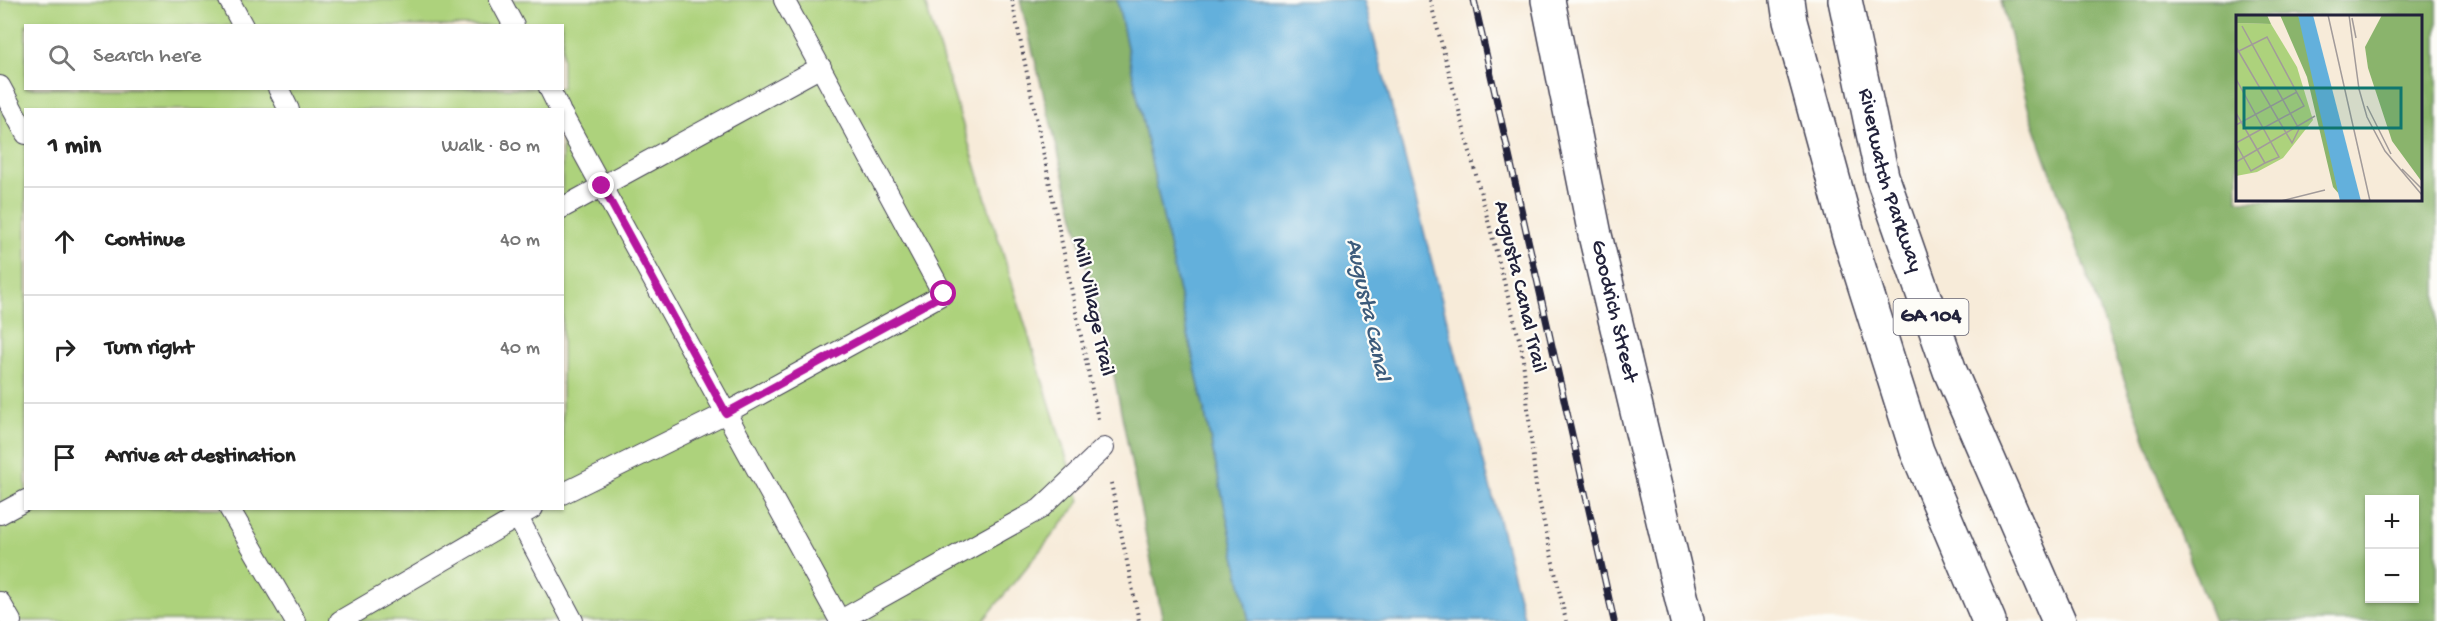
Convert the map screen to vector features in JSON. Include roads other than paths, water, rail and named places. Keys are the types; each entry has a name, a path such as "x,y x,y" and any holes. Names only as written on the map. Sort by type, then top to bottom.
{"main road":[{"name":"Goodrich Street","path":"1548,0 1595,235 1688,621"},
{"name":"GA 104","path":"1787,0 1790,21 1848,233 1917,451 1989,621"},
{"name":"Riverwatch Parkway","path":"1845,0 1882,176 1950,371 2059,621"}],"lane":[{"path":"229,0 242,24"},
{"path":"500,0 513,24"},
{"path":"564,493 726,413 944,294 784,0"},
{"path":"564,207 820,67"},
{"path":"0,86 24,130"},
{"path":"279,90 289,108"},
{"path":"550,90 559,108"},
{"path":"564,118 839,621 1040,509 1104,448"},
{"path":"0,514 24,501"},
{"path":"230,510 295,621"},
{"path":"340,621 521,511 573,621"},
{"path":"0,602 11,621"}],"water":[{"name":"Augusta Canal","path":"1117,0 1364,0 1525,621 1249,621"}],"railway":[{"path":"1474,0 1614,621"}]}
